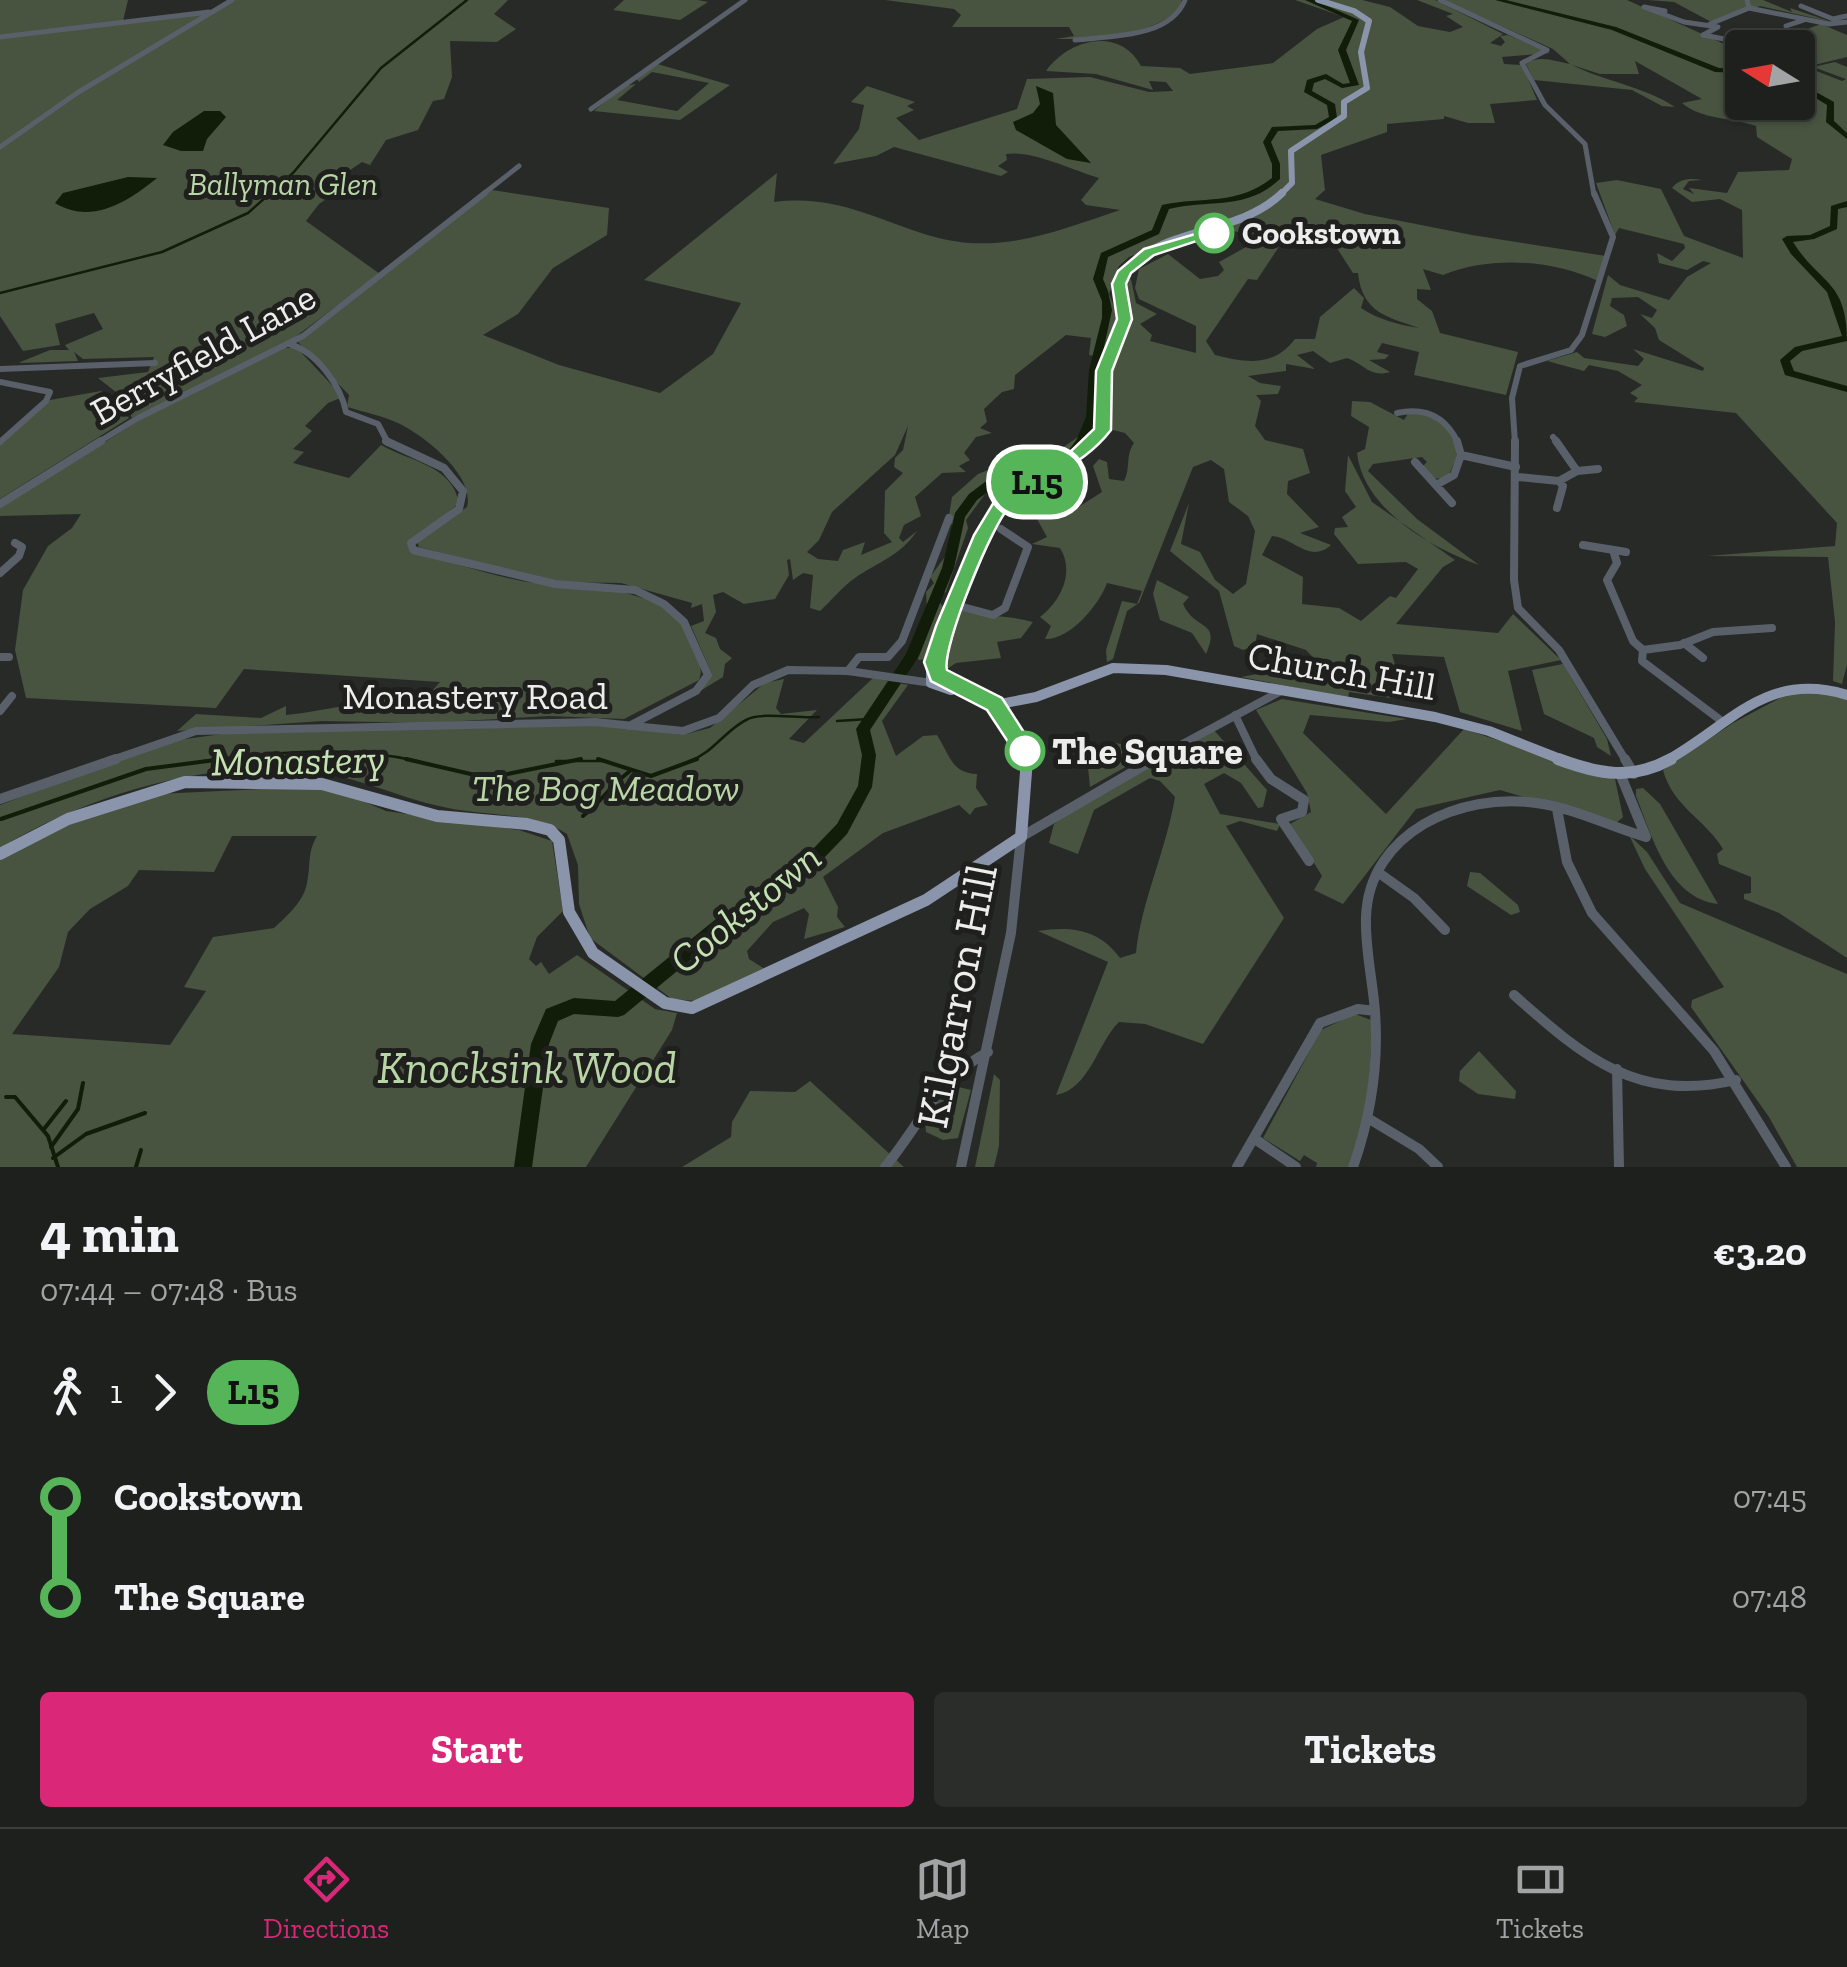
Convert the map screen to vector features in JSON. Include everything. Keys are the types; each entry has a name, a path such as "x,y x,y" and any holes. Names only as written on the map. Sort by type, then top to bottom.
{"main road":[{"path":"0,854 68,820 185,782 322,784 437,816 527,824 556,835 568,878 569,912 593,953 648,992 682,1008 714,1002 926,900 1021,837 1028,763 1022,743 992,705 936,681 934,662 984,535 1003,501 1074,460 1102,430 1104,371 1124,319 1119,284 1125,271 1149,252 1234,226 1268,207 1292,183 1291,150 1342,119 1344,102 1367,88 1362,52 1369,21 1354,11 1318,0"},
{"name":"Church Hill","path":"992,705 1036,696 1114,668 1129,667 1283,690 1475,727 1628,775"},
{"path":"1628,775 1650,770 1722,722 1793,685 1822,685 1847,695"}],"street":[{"path":"0,147 77,93 232,0"},
{"path":"591,109 745,0"},
{"path":"1075,40 1142,30 1175,20 1184,10 1185,0"},
{"path":"1353,1167 1371,1120 1375,1011 1368,924 1370,890 1411,833 1448,810 1512,801 1557,809 1646,837 1628,775 1559,650 1518,608 1518,477 1512,398 1520,366 1570,350 1582,336 1613,236 1596,199 1585,144 1545,105 1522,64 1547,50 1440,0"},
{"path":"1747,0 1750,8"},
{"path":"1801,6 1833,19 1847,19"},
{"path":"1665,12 1644,7 1684,22 1718,26 1703,35 1725,39"},
{"path":"1710,24 1750,8 1837,25 1847,32"},
{"path":"1752,16 1760,10"},
{"path":"0,37 214,11"},
{"path":"1837,25 1847,19"},
{"path":"1786,26 1804,20"},
{"name":"Berryfield Lane","path":"0,504 138,418 289,344 519,166"},
{"path":"289,344 301,347 342,391 346,412 378,424 389,446 444,468 463,492 459,510 417,537 411,543 413,550 555,584 635,590 664,604 684,622 708,676 696,691 647,712 629,726"},
{"path":"0,442 46,401 50,392 0,380 4,369 154,363"},
{"path":"1398,414 1422,410 1453,428 1461,456 1458,470 1447,483 1436,485"},
{"path":"1553,437 1577,471"},
{"path":"1461,456 1516,467"},
{"path":"1416,462 1452,503"},
{"path":"1518,477 1559,481 1577,471 1598,469"},
{"path":"1548,496 1559,504 1559,481"},
{"path":"848,671 859,657 888,658 902,641 949,518"},
{"path":"955,604 992,615 1005,608 1028,547 1002,529"},
{"path":"0,573 19,556 22,548 15,542"},
{"path":"1583,544 1626,552"},
{"path":"1613,550 1617,563 1607,580 1634,641 1643,650 1646,666 1722,722"},
{"path":"1643,650 1684,643 1702,634 1772,628"},
{"path":"1684,643 1703,658"},
{"name":"Monastery Road","path":"0,799 196,731 561,722 695,729 719,718 753,685 777,672 848,671 913,682 936,681"},
{"path":"1021,837 1235,715 1279,696 1283,690"},
{"path":"0,711 12,696"},
{"path":"1235,715 1253,754 1273,782 1289,786 1304,800 1302,812 1281,819 1309,861"},
{"path":"1557,809 1567,862 1592,914 1736,1080 1786,1167"},
{"path":"1614,828 1634,821 1636,811"},
{"name":"Kilgarron Hill","path":"962,1167 1014,916 1021,837"},
{"path":"1379,873 1414,898 1445,930"},
{"path":"1514,995 1560,1039 1618,1070 1666,1088 1736,1080"},
{"path":"1237,1167 1320,1023 1349,1011 1375,1011"},
{"path":"884,1167 906,1144 934,1097 963,1067 988,1052"},
{"path":"1618,1070 1619,1167"},
{"path":"1371,1120 1419,1148 1438,1167"},
{"path":"1255,1139 1296,1167"}],"green space":[{"path":"0,0 128,0 123,21 0,35"},
{"name":"Ballyman Glen","path":"233,0 508,0 494,14 516,29 497,42 450,41 452,77 444,99 433,101 418,130 386,140 370,165 362,162 340,177 338,191 319,204 306,221 380,274 291,340 132,418 121,396 98,378 148,372 154,357 83,359 74,352 78,361 18,363 50,350 69,350 65,345 103,329 94,313 55,324 60,345 23,351 0,316 0,38 212,13"},
{"path":"624,0 708,2 680,20 613,10"},
{"path":"885,0 1181,0 1182,4 1159,23 1125,34 1056,39 1074,36 1069,27 952,27 961,15 954,9"},
{"path":"1295,0 1362,0 1390,7 1418,26 1450,32 1463,27 1446,16 1453,14 1417,0 1435,0 1503,34 1500,36 1508,35 1550,53 1502,57 1504,64 1522,65 1537,100 1490,104 1495,123 1468,123 1444,116 1387,124 1387,132 1321,155 1325,190 1315,199 1365,214 1472,235 1606,256 1598,281 1540,264 1480,265 1443,275 1423,269 1431,290 1417,289 1417,299 1432,311 1440,333 1518,352 1506,395 1414,375 1419,352 1382,343 1377,352 1389,355 1369,360 1390,372 1372,372 1347,358 1330,363 1313,351 1297,355 1315,369 1286,364 1286,371 1248,376 1260,383 1281,386 1278,394 1256,395 1261,401 1255,426 1265,440 1303,449 1310,473 1288,481 1287,494 1319,527 1300,533 1331,545 1309,551 1272,536 1262,555 1303,577 1302,604 1339,608 1361,621 1390,596 1396,598 1418,569 1406,562 1358,564 1334,534 1335,528 1348,527 1342,517 1356,507 1345,491 1348,455 1372,502 1455,560 1443,567 1396,624 1498,633 1513,614 1561,660 1508,671 1522,731 1460,712 1444,657 1392,654 1405,700 1349,692 1348,698 1241,677 1285,669 1321,673 1322,667 1306,650 1257,634 1255,646 1243,650 1234,646 1219,591 1170,551 1189,503 1181,544 1200,552 1215,580 1233,594 1246,584 1255,531 1248,516 1229,502 1224,469 1211,460 1193,467 1139,603 1127,611 1113,659 1107,662 1106,650 1122,601 1137,604 1142,591 1107,583 1082,620 1064,634 1045,639 1051,626 1040,617 1060,594 1066,567 1060,548 1032,544 1047,537 1037,519 1057,494 1062,495 1061,513 1066,515 1102,492 1093,466 1099,459 1107,462 1109,479 1124,481 1134,443 1125,433 1109,429 1108,367 1128,314 1124,282 1131,279 1136,303 1157,314 1140,324 1152,335 1150,341 1196,353 1196,326 1139,299 1135,288 1139,269 1168,254 1200,279 1218,276 1224,270 1219,262 1246,247 1242,233 1214,226 1129,257 1119,266 1109,294 1120,321 1100,357 1089,355 1091,338 1066,335 1015,375 1014,389 1002,392 984,409 987,422 980,428 992,433 976,437 964,453 970,460 959,466 966,472 942,473 915,497 921,516 904,525 899,538 903,542 917,531 910,540 850,582 820,611 810,608 813,575 803,573 793,580 790,559 789,575 775,599 744,604 723,592 713,595 716,612 705,633 716,638 720,649 732,658 725,664 723,677 697,693 712,674 691,626 704,621 702,604 691,608 692,603 621,583 554,582 419,547 417,541 467,507 464,483 435,448 411,430 347,407 349,395 298,342 492,190 609,208 607,235 553,268 518,314 483,335 559,365 660,393 713,354 741,303 644,280 777,173 774,202 796,200 836,205 956,241 1004,242 1027,238 1120,210 1086,205 1081,200 1099,178 1028,155 1006,154 1007,160 998,166 1008,172 1001,176 894,147 876,156 833,164 859,129 864,105 851,102 867,86 915,102 907,106 914,110 896,118 919,140 1017,109 1027,79 1090,77 1149,92 1173,91 1166,82 1149,81 1153,90 1096,74 1046,71 1067,51 1080,45 1094,41 1120,45 1141,66 1180,68 1190,74 1273,63 1317,29 1344,17","holes":["1500,36 1505,42 1501,46 1490,43","1324,228 1353,273 1358,273 1360,286 1371,305 1387,316 1419,328 1388,321 1361,308 1364,298 1354,288 1320,317 1315,339 1295,339 1278,354 1259,360 1215,355 1206,341 1248,279 1257,280 1284,239","908,426 903,450 895,458 894,467 903,473 885,491 884,533 892,542 861,555 865,542 843,550 838,561 818,559 807,552 819,540 832,512 895,455"]},
{"path":"1443,0 1627,0 1725,44 1725,119 1682,103 1702,99 1635,61 1639,74 1600,74 1572,65 1675,107 1662,106 1632,90 1534,80 1526,64 1531,61 1570,64 1553,49"},
{"path":"1647,0 1763,0 1832,22 1760,6 1715,24 1674,2"},
{"path":"1821,24 1847,35 1847,57 1815,65 1815,30 1804,30"},
{"path":"1835,62 1847,67 1847,665 1842,684 1833,681 1835,622 1828,557 1707,556 1835,546 1837,523 1736,413 1634,402 1638,398 1630,393 1642,385 1618,371 1589,365 1584,371 1547,361 1577,352 1584,358 1638,366 1644,359 1633,349 1703,371 1704,368 1659,340 1655,328 1640,314 1652,318 1657,310 1638,297 1612,298 1610,306 1624,315 1627,326 1605,337 1592,334 1608,275 1620,285 1669,300 1687,277 1711,263 1703,261 1687,270 1659,263 1657,253 1672,261 1685,248 1684,244 1619,228 1615,235 1596,183 1617,180 1661,189 1684,236 1743,258 1742,210 1720,199 1692,202 1672,188 1682,181 1698,179 1702,180 1689,181 1683,189 1694,194 1689,188 1727,193 1738,172 1789,170 1792,159 1757,137 1756,126 1732,120 1815,120 1815,70 1846,79 1815,67"},
{"path":"654,63 730,85 680,120 594,111 624,86 636,84 617,100 677,111 709,83 652,72 639,82 635,77"},
{"path":"283,348 297,348 343,397 328,403 305,426 312,431 293,449 304,452 293,463 349,478 381,445 429,466 448,480 459,503 408,546 410,553 522,581 643,598 664,608 681,623 699,662 699,680 624,719 549,716 428,723 322,721 177,731 196,714 261,718 286,706 286,715 303,713 432,691 440,682 244,669 216,708 26,698 15,650 23,590 48,546 72,528 81,514 0,516 0,508 143,418"},
{"path":"101,391 129,418 0,499 0,445 50,400"},
{"path":"1352,401 1370,402 1404,420 1409,412 1434,417 1454,434 1457,456 1448,477 1434,479 1423,466 1427,462 1422,457 1373,464 1368,471 1417,519 1479,565 1420,536 1385,508 1362,473 1357,453 1365,449 1369,427 1351,416"},
{"path":"1078,437 1085,441 1010,491 991,486 966,520 968,528 946,592 936,596 943,607 949,603 928,659 919,660 910,646 927,610 926,592 934,583 930,577 956,542 949,539 954,526 948,522 952,497 978,474 1022,456 1050,456"},
{"path":"1157,580 1189,597 1183,604 1188,613 1211,635 1206,654 1192,633 1160,620 1153,594"},
{"path":"960,610 1033,622 1021,638 997,642 1001,658 956,663 944,671 939,664"},
{"path":"1563,664 1607,739 1611,756 1597,747 1594,738 1544,714 1532,670"},
{"name":"The Bog Meadow","path":"873,678 908,685 882,721 896,756 923,736 937,735 956,766 977,774 976,788 988,805 975,808 970,815 959,805 883,833 823,877 838,907 837,917 845,927 804,939 809,914 804,908 773,922 747,951 749,959 765,969 696,1001 672,999 590,938 579,904 578,865 567,834 539,822 437,806 316,772 270,769 174,779 82,807 0,848 0,805 171,741 222,734 596,724 682,735 710,728 765,683 784,679 776,708 781,714 817,710 789,739 804,743"},
{"path":"1799,688 1847,698 1847,958 1779,913 1744,899 1744,894 1751,893 1751,877 1719,864 1717,854 1723,849 1674,794 1663,770 1733,723"},
{"path":"1282,699 1407,719 1389,722 1310,715 1303,733 1386,814 1464,729 1615,779 1623,817 1615,824 1500,790 1416,809 1343,904 1314,890 1322,876 1290,824 1311,812 1307,793 1256,710"},
{"path":"1213,729 1267,790 1263,807 1258,808 1241,783 1224,773 1204,784 1220,814 1280,824 1277,831 1240,821 1226,826 1284,918 1203,1044 1145,1024 1119,1022 1085,1075 1056,1095 1108,962 1038,931 1084,932 1103,941 1120,958 1136,953 1175,797 1160,781 1150,778 1094,810 1078,854 1049,843 1054,824 1083,802"},
{"path":"1112,742 1146,750 1145,756 1090,787 1086,747"},
{"name":"Knocksink Wood","path":"300,787 339,791 386,811 519,830 552,841 563,911 537,937 529,959 536,966 541,962 549,974 577,955 655,1009 677,1013 672,1030 586,1167 0,1167 0,855 69,822 157,794","holes":["232,836 317,836 310,853 305,890 274,928 213,937 184,987 206,991 170,1045 12,1034 59,967 68,932 90,909 128,886 139,870 214,872"]},
{"path":"1643,788 1660,804 1718,904 1686,890 1664,863 1636,796 1636,789"},
{"path":"1629,835 1647,852 1680,903 1847,974 1847,1167 1797,1167 1769,1117 1691,1007 1692,1000 1724,987 1645,869"},
{"path":"1470,872 1480,873 1518,905 1520,912 1511,915 1467,886"},
{"path":"1355,1014 1371,1020 1369,1077 1360,1130 1348,1167 1316,1167 1317,1163 1304,1155 1300,1161 1263,1138 1321,1030"},
{"path":"1479,1051 1516,1091 1515,1099 1478,1094 1459,1081 1460,1071"},
{"path":"994,1074 1000,1080 999,1146 994,1167 975,1167"},
{"path":"810,1081 904,1167 682,1167 731,1137 732,1122 750,1091 795,1092"},
{"path":"950,1085 971,1090 958,1138 943,1140 926,1132 925,1122"}],"shaded area":[{"path":"1036,86 1053,93 1056,125 1091,163 1067,159 1016,130 1013,122 1033,113 1040,104"},
{"path":"204,111 220,111 226,117 207,139 203,151 181,151 163,145 173,132"},
{"path":"128,177 157,178 123,202 96,211 83,212 55,203 63,193"}],"waterway":[{"path":"0,293 162,252 248,213 293,173 381,68 467,0"},
{"name":"Cookstown","path":"1072,454 1092,417 1096,355 1108,310 1098,279 1104,255 1156,232 1165,207 1237,199 1263,189 1276,179 1276,164 1267,142 1275,129 1317,127 1333,118 1331,104 1308,92 1310,82 1326,76 1342,86 1355,85 1342,50 1356,20 1308,0"},
{"path":"1498,0 1614,28 1725,70"},
{"path":"1815,94 1831,104 1830,122 1847,137"},
{"path":"1847,204 1834,208 1834,227 1811,237 1787,239 1832,292 1847,337"},
{"path":"1847,338 1799,349 1785,360 1789,373 1847,389"},
{"name":"Cookstown","path":"523,1167 540,1044 552,1015 574,1006 618,1009 722,924 794,879 842,829 865,787 869,755 863,729 912,656 948,568 959,516 973,497 1001,476 1055,464"},
{"name":"Monastery","path":"690,761 748,719 819,717"},
{"name":"Monastery","path":"837,721 869,719"},
{"name":"Monastery","path":"220,759 337,752 417,761"},
{"name":"Monastery","path":"1,819 146,769 220,759"},
{"name":"Monastery","path":"204,761 220,759"},
{"name":"Monastery","path":"406,759 488,778 571,761"},
{"name":"Monastery","path":"571,761 581,759"},
{"name":"Monastery","path":"598,759 604,761"},
{"name":"Monastery","path":"604,761 651,776 697,759"},
{"name":"Monastery","path":"556,761 571,761"},
{"name":"Monastery","path":"571,761 604,761"},
{"path":"583,816 630,771"},
{"path":"51,1146 78,1109 83,1083"},
{"path":"6,1097 15,1097 48,1136 51,1146"},
{"path":"44,1129 66,1101"},
{"path":"55,1157 86,1134 145,1113"},
{"path":"51,1146 55,1157"},
{"path":"136,1167 141,1150"},
{"path":"55,1157 58,1167"}],"bus line":[{"name":"L15","path":"1025,751 995,704 983,694 949,685 938,676 934,662 946,626 984,535 1003,501 1074,460 1098,438 1106,420 1106,359 1124,319 1119,284 1125,271 1149,252 1214,233"}],"place":[{"name":"Cookstown","path":"1214,233"},
{"name":"The Square","path":"1025,751"}]}
